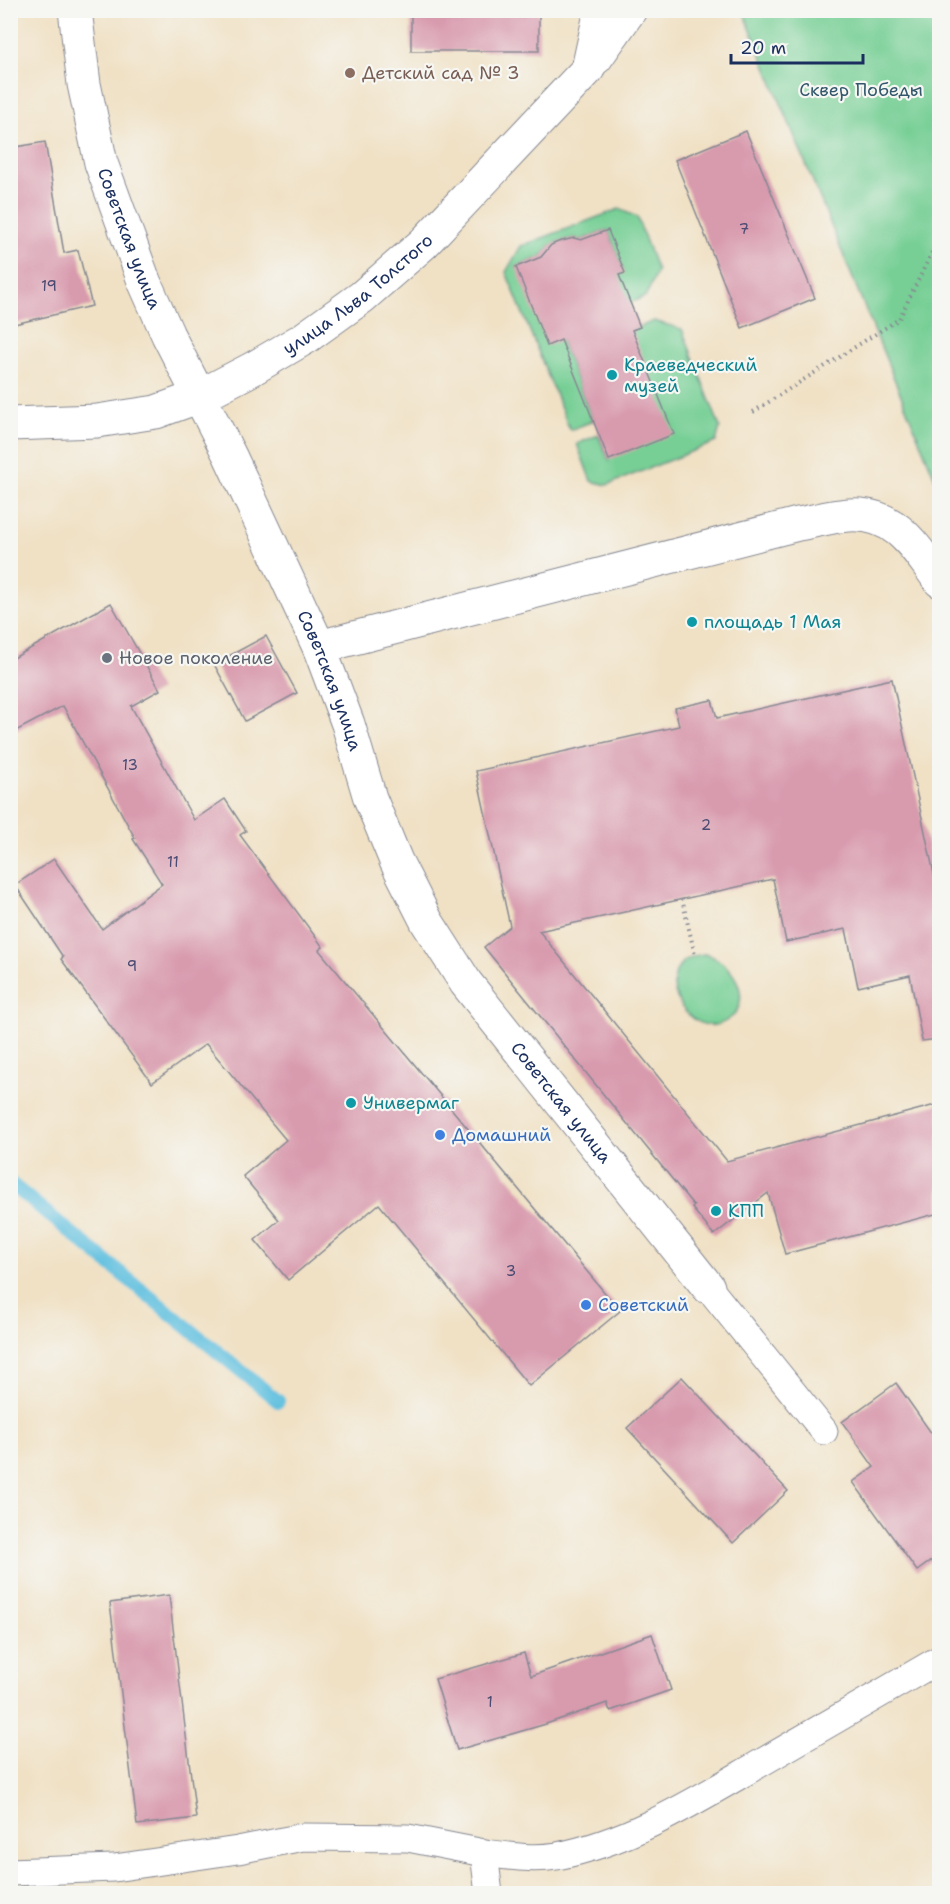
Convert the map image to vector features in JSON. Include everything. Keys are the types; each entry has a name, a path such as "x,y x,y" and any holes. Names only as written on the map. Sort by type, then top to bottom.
{"street":[{"name":"Советская улица","path":"75,10 84,84 101,163 144,281 319,647 348,724 370,798 396,861 427,922 466,983 708,1287"},
{"path":"588,69 601,10"},
{"name":"улица Льва Толстого","path":"10,424 98,421 156,412 200,396 305,338 362,297 424,243 588,69 630,10"},
{"path":"319,647 787,527 848,515 868,515 892,524 914,544 939,580"}],"lane":[{"path":"708,1287 824,1431"},
{"path":"10,1872 114,1868 238,1850 303,1837 408,1838 484,1853 526,1858 556,1856 639,1830 688,1805 939,1659"},
{"path":"484,1853 489,1893"}],"path":[{"path":"753,412 899,318 939,236"},
{"path":"682,899 694,955"}],"green space":[{"name":"Сквер Победы","path":"743,11 939,11 939,488"},
{"path":"619,209 637,217 657,271 646,296 624,306 612,278 624,272 608,230 581,240 574,238 558,242 551,245 541,257 516,267 546,303 593,421 570,430 506,272 521,246"},
{"path":"654,321 682,329 720,427 716,442 607,485 591,481 577,444 598,435 609,460 632,330"},
{"path":"704,954 714,957 731,971 740,991 737,1011 729,1019 714,1025 700,1023 687,1014 678,1001 674,986 676,972 686,960"}],"building":[{"path":"411,10 539,10 539,51 411,51"},
{"path":"746,131 815,298 742,328 675,160"},
{"path":"45,142 64,253 78,250 92,306 10,325 10,148"},
{"name":"Краеведческий музей","path":"608,230 625,273 619,275 640,327 632,330 674,434 609,460 561,340 547,346 516,267 541,257 551,245 558,242 574,238 581,240"},
{"path":"111,603 160,690 131,706 194,820 225,799 246,831 240,835 323,947 319,950 620,1311 529,1386 379,1204 288,1280 255,1240 279,1220 243,1176 286,1140 206,1044 152,1083 61,959 63,957 15,885 54,859 102,929 162,884 133,839 135,838 63,706 10,734 10,660"},
{"path":"266,636 297,693 245,721 214,664"},
{"path":"892,679 939,897 939,1039 922,1041 910,975 858,987 846,929 786,942 773,879 539,931 727,1161 939,1104 939,1213 785,1254 768,1193 714,1235 692,1208 694,1206 484,947 510,926 476,771 679,726 675,708 712,700 717,718"},
{"path":"682,1377 788,1491 733,1543 627,1428"},
{"path":"896,1383 939,1444 939,1555 917,1571 853,1482 874,1467 842,1422"},
{"path":"169,1595 196,1818 137,1825 110,1603"},
{"path":"652,1634 671,1690 610,1711 607,1703 546,1724 457,1750 435,1679 524,1653 531,1676"}],"waterway":[{"path":"10,1183 278,1401"}],"place":[{"name":"Детский сад № 3","path":"350,73"},
{"name":"Краеведческий музей","path":"612,375"},
{"name":"площадь 1 Мая","path":"692,622"},
{"name":"Новое поколение","path":"107,658"},
{"name":"Универмаг","path":"351,1103"},
{"name":"Домашний","path":"440,1135"},
{"name":"КПП","path":"716,1211"},
{"name":"Советский","path":"586,1305"}]}
